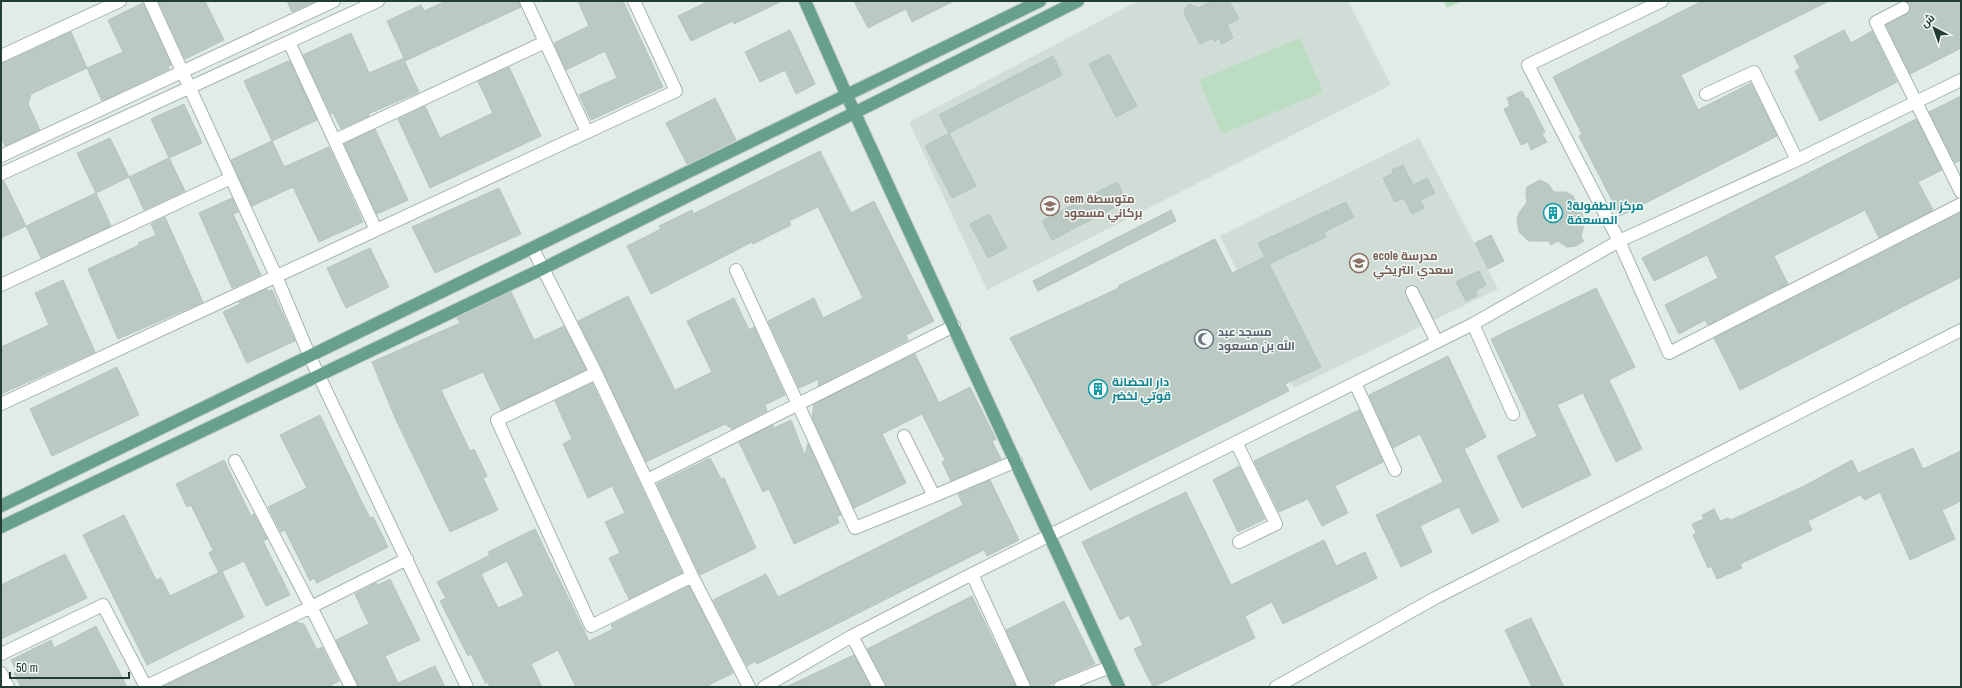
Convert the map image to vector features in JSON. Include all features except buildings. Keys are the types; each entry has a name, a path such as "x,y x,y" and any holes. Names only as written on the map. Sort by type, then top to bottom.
{"main road":[{"path":"805,1 847,96 1119,687"},
{"path":"1,506 533,249 1040,1"},
{"path":"1,527 542,269 1078,1"}],"street":[{"path":"1,56 120,1"},
{"path":"150,1 276,276 310,357 467,687"},
{"path":"1,156 334,1"},
{"path":"1,174 190,89 378,1"},
{"path":"526,1 587,132"},
{"path":"1,404 676,91 634,1"},
{"path":"1662,1 1528,65 1619,241 1669,353 1961,204"},
{"path":"1903,8 1876,22 1961,192"},
{"path":"289,42 376,230"},
{"path":"335,140 545,42"},
{"path":"1706,94 1754,72 1797,160"},
{"path":"764,687 852,636 972,574 1473,324 1619,241 1797,160 1961,80"},
{"path":"1,285 231,178"},
{"path":"533,249 596,373 692,576 749,687"},
{"path":"736,270 855,528 1016,461"},
{"path":"1412,292 1437,342"},
{"path":"1473,324 1514,414"},
{"path":"647,480 954,326"},
{"path":"1276,687 1437,597 1961,330"},
{"path":"596,373 497,420 590,626 692,576"},
{"path":"1355,383 1395,470"},
{"path":"904,436 934,496"},
{"path":"1236,442 1276,524 1239,542"},
{"path":"235,461 351,687"},
{"path":"1,654 103,606 145,687 407,559"},
{"path":"972,574 1024,687"},
{"path":"852,636 879,687"},
{"path":"1060,687 1110,667"},
{"path":"1,673 8,687"}],"shaded area":[{"name":"cem متوسطة بركاني مسعود","path":"1138,1 1348,1 1391,85 987,290 909,122"},
{"name":"ecole مدرسة سعدي التريكي","path":"1419,138 1498,289 1294,388 1220,236"}],"green space":[{"path":"1444,1 1462,1 1447,8"},
{"path":"1300,38 1323,92 1222,134 1199,80"}],"place":[{"name":"cem متوسطة بركاني مسعود","path":"1050,206"},
{"name":"3مركز الطفولة المسعفة","path":"1553,213"},
{"name":"ecole مدرسة سعدي التريكي","path":"1359,263"},
{"name":"مسجد عبد الله بن مسعود","path":"1204,339"},
{"name":"دار الحضانة قوتي لخضر","path":"1098,389"}]}
